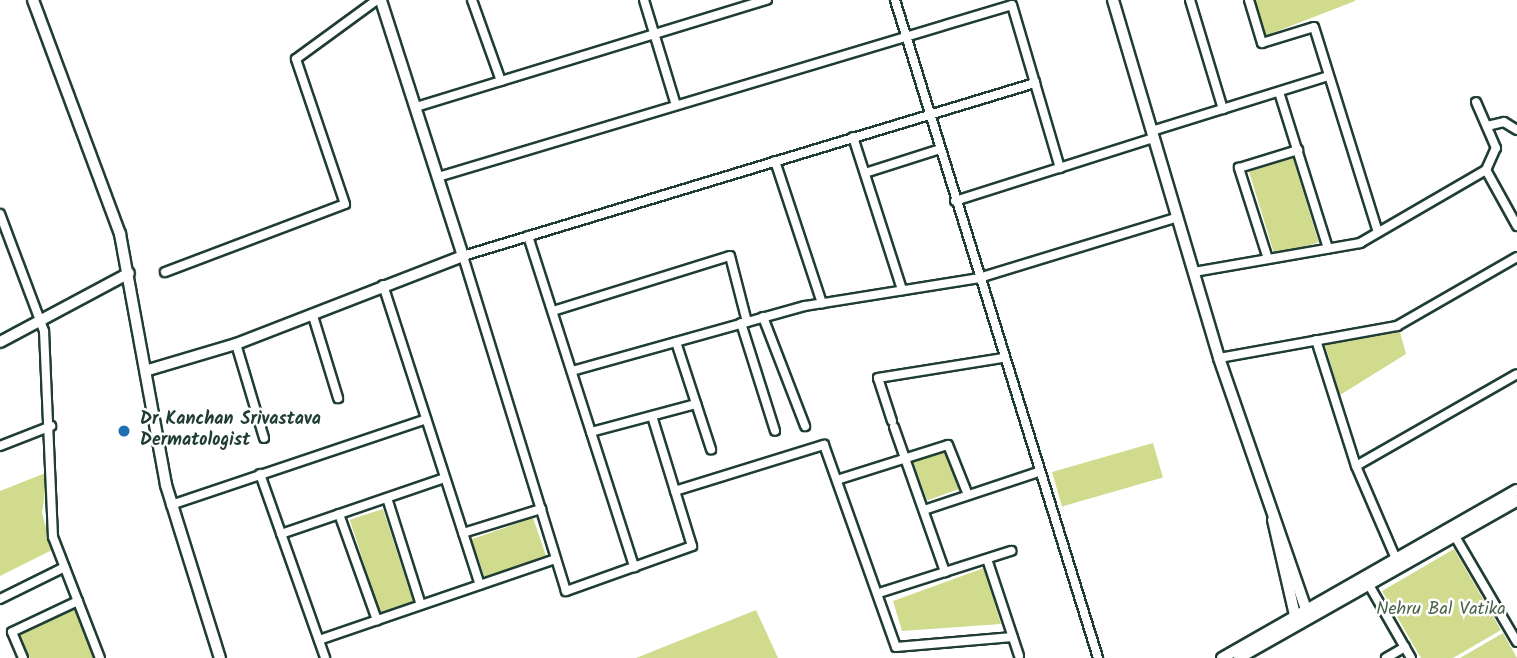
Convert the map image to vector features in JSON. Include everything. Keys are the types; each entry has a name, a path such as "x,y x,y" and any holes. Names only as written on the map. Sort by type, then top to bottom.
{"main road":[{"path":"1113,0 1219,358 1273,520 1308,614"},
{"path":"1223,658 1369,585 1517,490"},
{"path":"1308,614 1396,559 1516,503"},
{"path":"1273,520 1297,620"},
{"path":"1239,658 1297,620"}],"street":[{"path":"33,0 86,131 129,273 171,505 220,658"},
{"path":"165,272 345,204 296,60 379,0 416,107 566,591 692,546 652,416"},
{"path":"472,0 501,81"},
{"path":"644,0 676,104"},
{"path":"733,0 736,9"},
{"path":"416,107 767,0"},
{"path":"895,0 1038,472 1098,658"},
{"path":"1190,0 1223,109"},
{"path":"1249,0 1262,43 1314,27 1378,232"},
{"path":"438,177 1012,5 1060,168"},
{"path":"955,201 1060,168 1223,109 1329,76"},
{"path":"148,370 236,344 463,256 1035,83"},
{"path":"1279,92 1328,248"},
{"path":"1194,272 1328,248 1378,232 1486,170 1496,152 1476,102"},
{"path":"1487,126 1504,122 1517,130"},
{"path":"853,137 902,290"},
{"path":"865,173 940,149"},
{"path":"1268,259 1239,168 1298,150"},
{"path":"775,161 822,303"},
{"path":"1486,170 1517,226"},
{"path":"0,214 40,321 51,426 49,509 65,567 100,658"},
{"path":"572,371 822,303 979,278 1178,217"},
{"path":"528,236 634,567"},
{"path":"553,311 730,256 744,323 775,431"},
{"path":"1219,358 1397,326 1517,257"},
{"path":"0,342 129,273"},
{"path":"383,285 480,585"},
{"path":"313,316 338,398"},
{"path":"763,317 805,426"},
{"path":"1316,340 1356,467 1396,559"},
{"path":"676,342 711,449"},
{"path":"236,344 264,438"},
{"path":"946,572 878,377 1003,358"},
{"path":"1356,467 1517,374"},
{"path":"591,432 696,404"},
{"path":"171,505 426,419"},
{"path":"0,446 51,426"},
{"path":"675,491 821,444 840,478 898,649 1013,637"},
{"path":"840,478 904,457 950,446 968,495"},
{"path":"923,510 1038,472"},
{"path":"260,474 325,658"},
{"path":"281,534 445,478"},
{"path":"387,498 421,606"},
{"path":"463,533 541,509"},
{"path":"339,514 377,621"},
{"path":"1452,532 1517,642"},
{"path":"879,593 1011,551"},
{"path":"987,558 1018,656"},
{"path":"319,640 556,559"},
{"path":"0,598 65,567"},
{"path":"1369,585 1411,658"},
{"path":"23,658 12,632 78,601"},
{"path":"1386,658 1405,647"}],"green space":[{"path":"1254,0 1355,0 1355,1 1265,36"},
{"path":"1293,158 1319,242 1275,256 1249,171"},
{"path":"1400,332 1406,354 1340,395 1325,345"},
{"path":"1153,443 1163,478 1062,507 1052,472"},
{"path":"946,450 960,489 927,500 913,462"},
{"path":"48,472 42,513 52,550 0,576 0,491"},
{"path":"383,509 413,602 380,613 350,520"},
{"path":"533,518 546,556 485,577 472,539"},
{"name":"Nehru Bal Vatika","path":"1454,549 1501,630 1453,658 1421,658 1382,591"},
{"path":"984,568 1001,624 902,631 893,601"},
{"path":"75,609 97,658 30,658 19,633"},
{"path":"756,610 778,658 636,658"},
{"path":"1503,633 1517,658 1460,658"}],"place":[{"name":"Dr Kanchan Srivastava Dermatologist","path":"124,431"}]}
